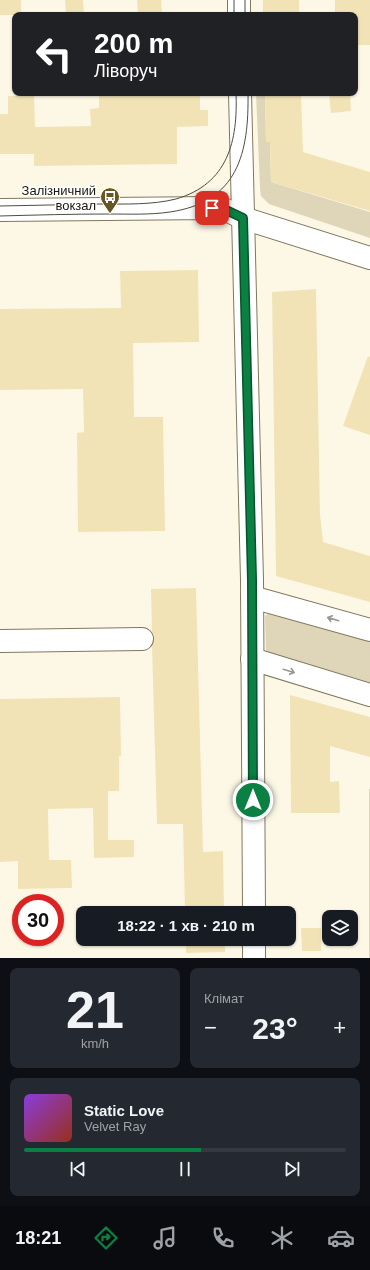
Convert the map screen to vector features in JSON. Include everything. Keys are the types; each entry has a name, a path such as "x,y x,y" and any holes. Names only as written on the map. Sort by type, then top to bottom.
{"street":[{"path":"238,0 239,12"},
{"path":"240,96 252,597 254,906"},
{"path":"0,210 212,208 226,210 243,218 370,258"},
{"path":"252,597 370,630"},
{"path":"0,641 142,639"},
{"path":"252,659 370,695"},
{"path":"254,946 254,958"}],"shaded area":[{"path":"256,96 265,96 266,142 270,142 271,182 370,212 370,238 269,204 261,196"},
{"path":"270,612 370,637 370,685 266,652 265,616"},
{"path":"370,789 370,958 369,958"}],"building":[{"path":"0,0 21,0 21,12 12,12 12,15 0,15"},
{"path":"65,0 83,0 84,12 66,12"},
{"path":"137,0 161,0 162,12 138,12"},
{"path":"263,0 299,0 299,12 263,12"},
{"path":"335,0 370,0 370,45 358,45 358,12 335,12"},
{"path":"8,96 34,96 35,127 91,126 90,109 99,108 99,96 200,96 200,110 208,110 208,126 177,127 177,164 34,166 34,154 0,154 0,114 8,114"},
{"path":"265,96 301,96 303,152 370,172 370,211 271,182 270,142 266,142"},
{"path":"329,96 350,96 351,111 331,113"},
{"path":"198,270 199,342 133,343 134,417 163,417 165,531 78,532 77,433 84,432 83,389 0,390 0,309 121,308 120,271"},
{"path":"316,289 320,514 323,542 370,556 370,602 276,576 272,292"},
{"path":"368,356 370,357 370,435 343,426"},
{"path":"196,588 203,852 223,851 224,906 185,906 183,824 157,824 152,646 154,638 152,631 151,589"},
{"path":"290,695 370,717 370,757 330,746 330,782 339,781 340,813 291,813"},
{"path":"120,697 121,756 119,756 119,791 108,791 108,840 134,840 134,857 94,858 93,808 48,809 49,860 71,860 72,888 18,889 18,861 0,862 0,699"},
{"path":"301,928 321,928 321,951 302,951"},
{"path":"186,946 225,946 225,952 186,953"}],"tram line":[{"path":"234,0 234,12"},
{"path":"245,0 245,12"},
{"path":"0,206 148,203 176,199 194,192 208,183 218,172 226,158 232,144 235,128 236,96"},
{"path":"0,216 162,213 193,206 211,198 225,186 235,171 242,154 246,136 248,96"}],"place":[{"name":"Залізничний вокзал","path":"110,214"}],"route":[{"path":"212,208 226,210 243,218 252,580 253,800"}]}
